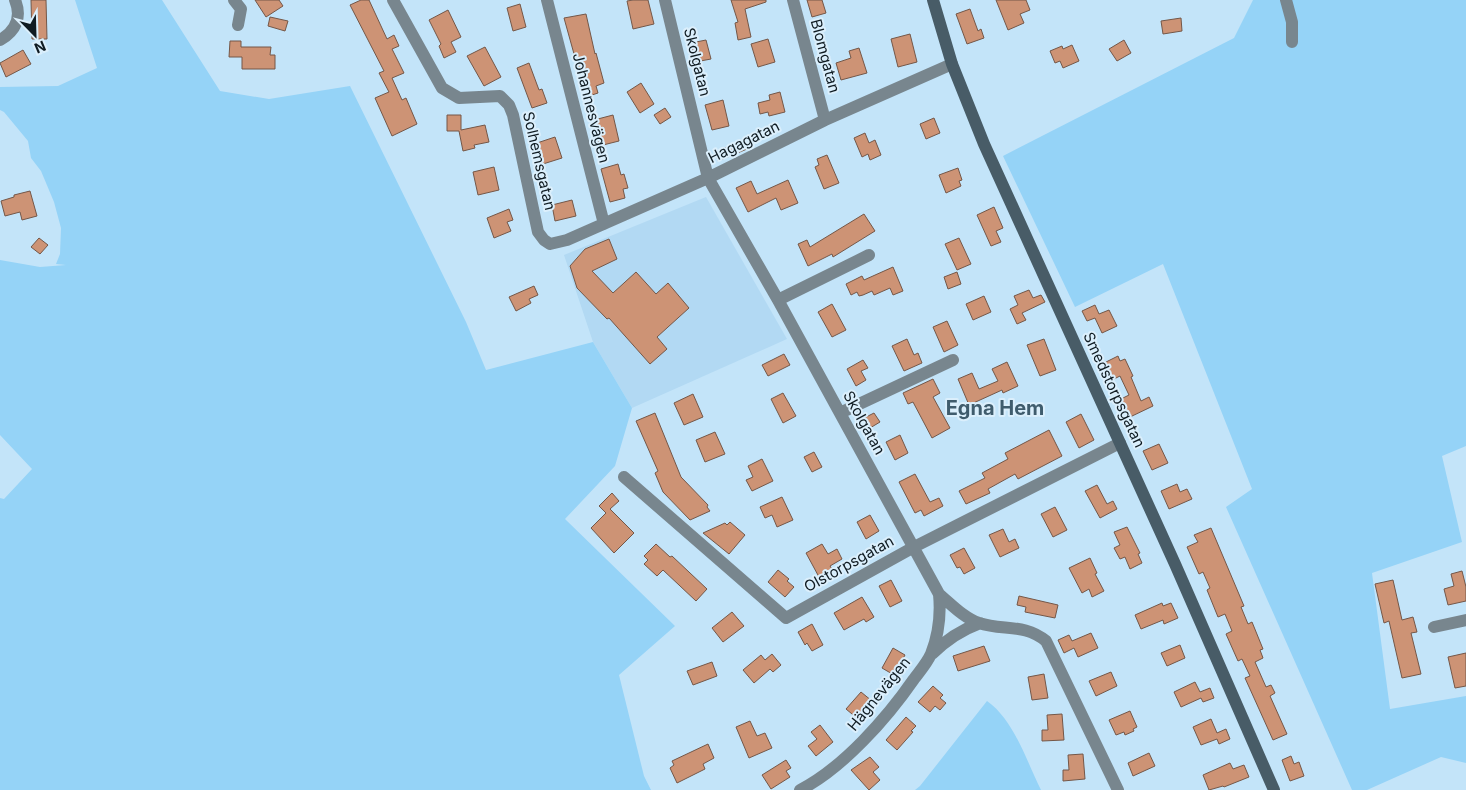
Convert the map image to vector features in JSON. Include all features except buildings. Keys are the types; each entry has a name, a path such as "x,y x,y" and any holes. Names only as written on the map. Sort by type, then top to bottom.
{"street":[{"path":"0,40 6,37 17,24 19,16 15,0"},
{"path":"234,0 241,9 238,25"},
{"name":"Solhemsgatan","path":"393,0 442,88 459,98 500,96 509,105 513,115 538,232 550,244"},
{"name":"Johannesvägen","path":"547,0 604,224"},
{"name":"Skolgatan","path":"665,0 708,178 778,300 939,594 980,624 1033,632 1046,641 1118,790"},
{"name":"Blomgatan","path":"793,0 825,120"},
{"name":"Smedstorpsgatan","path":"933,0 952,64 984,144 1120,443 1274,790"},
{"path":"1286,0 1292,22 1292,42"},
{"name":"Hagagatan","path":"550,244 567,240 708,178 825,120 952,64"},
{"path":"778,300 869,255"},
{"path":"840,413 953,360"},
{"name":"Olstorpsgatan","path":"624,478 786,618 914,547 1120,443"},
{"name":"Hägnevägen","path":"800,790 823,776 863,740 904,693 930,656 935,642 940,612 939,594"},
{"path":"1434,627 1466,620"},
{"path":"930,656 959,632 980,624"}],"shaded area":[{"path":"75,0 162,0 220,91 269,99 350,86 466,322 486,370 593,342 632,408 615,466 565,519 675,626 619,675 644,776 651,790 0,790 0,498 4,499 32,469 0,435 0,260 40,267 66,265 56,264 60,254 61,228 54,202 41,171 31,158 28,141 4,112 0,110 0,87 58,86 97,68"},
{"path":"1253,0 1466,0 1466,446 1442,456 1462,542 1372,573 1390,709 1466,696 1466,763 1441,757 1367,790 1352,790 1226,507 1252,489 1163,264 1075,307 1003,156 1234,38"},
{"path":"706,197 787,339 632,408 593,342 564,255"},
{"path":"987,701 1005,719 1012,730 1041,790 915,790 920,786"}],"district":[{"name":"Egna Hem","path":"995,408"}]}
